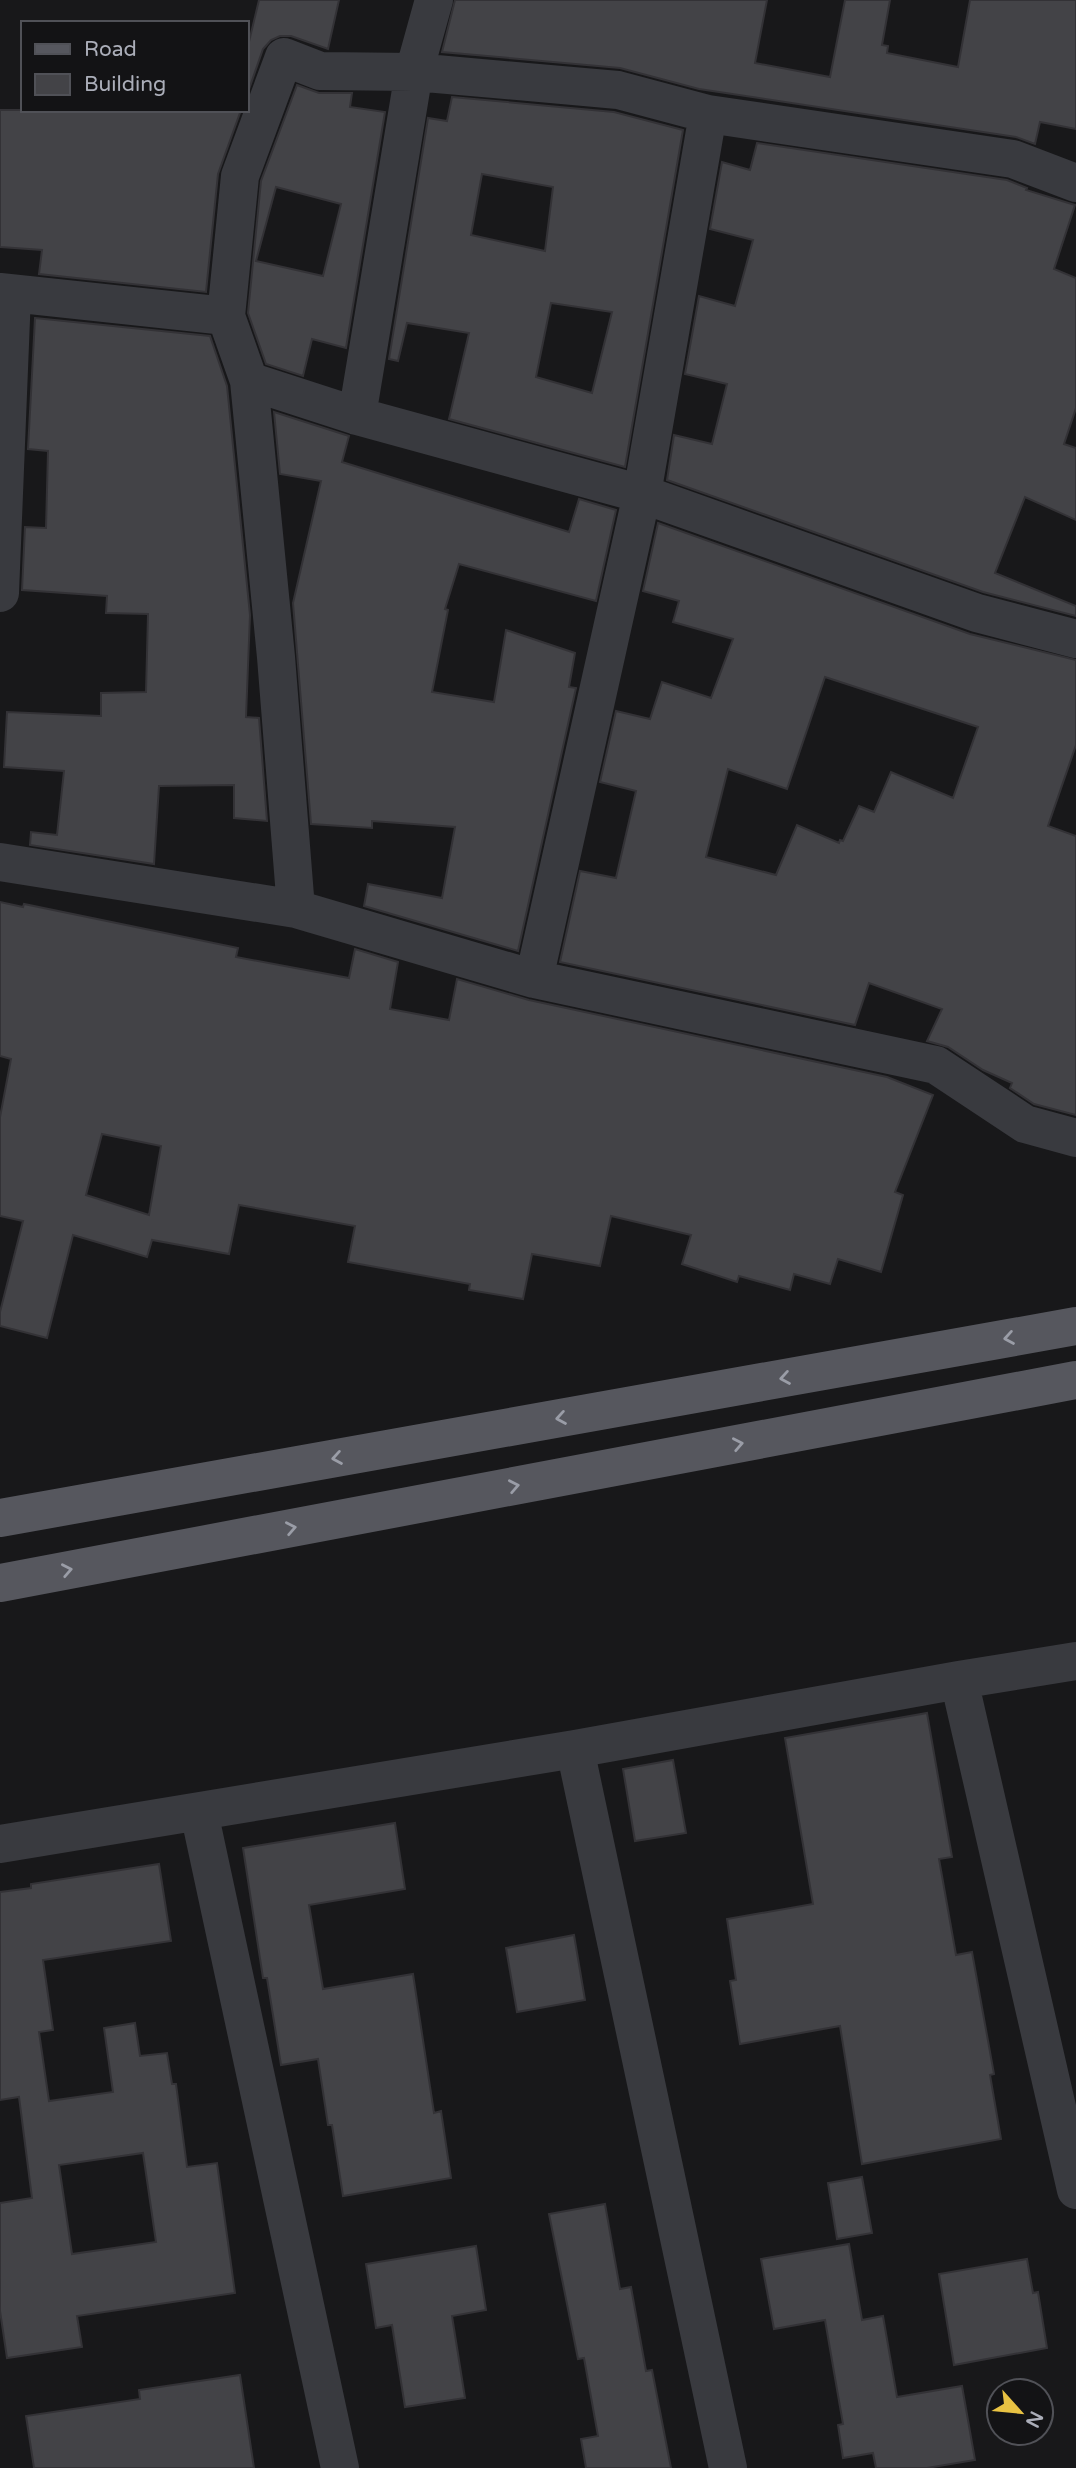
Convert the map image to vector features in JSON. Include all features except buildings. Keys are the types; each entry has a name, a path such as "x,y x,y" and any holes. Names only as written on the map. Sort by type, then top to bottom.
{"main road":[{"path":"0,1518 1076,1326"},
{"path":"0,1583 1076,1380"}],"street":[{"path":"357,416 414,72 433,0"},
{"path":"296,909 276,657 249,381 226,316 240,176 284,57 320,71 414,72 618,90 708,114 1013,159 1076,183"},
{"path":"534,979 642,494 708,114"},
{"path":"0,593 6,293 226,316"},
{"path":"249,381 357,416 642,494 977,613 1076,639"},
{"path":"0,862 296,909 534,979 936,1065 1025,1124 1076,1138"},
{"path":"0,1844 575,1749 1076,1661"},
{"path":"959,1680 1076,2190"},
{"path":"575,1749 728,2468"},
{"path":"199,1812 340,2468"}]}
